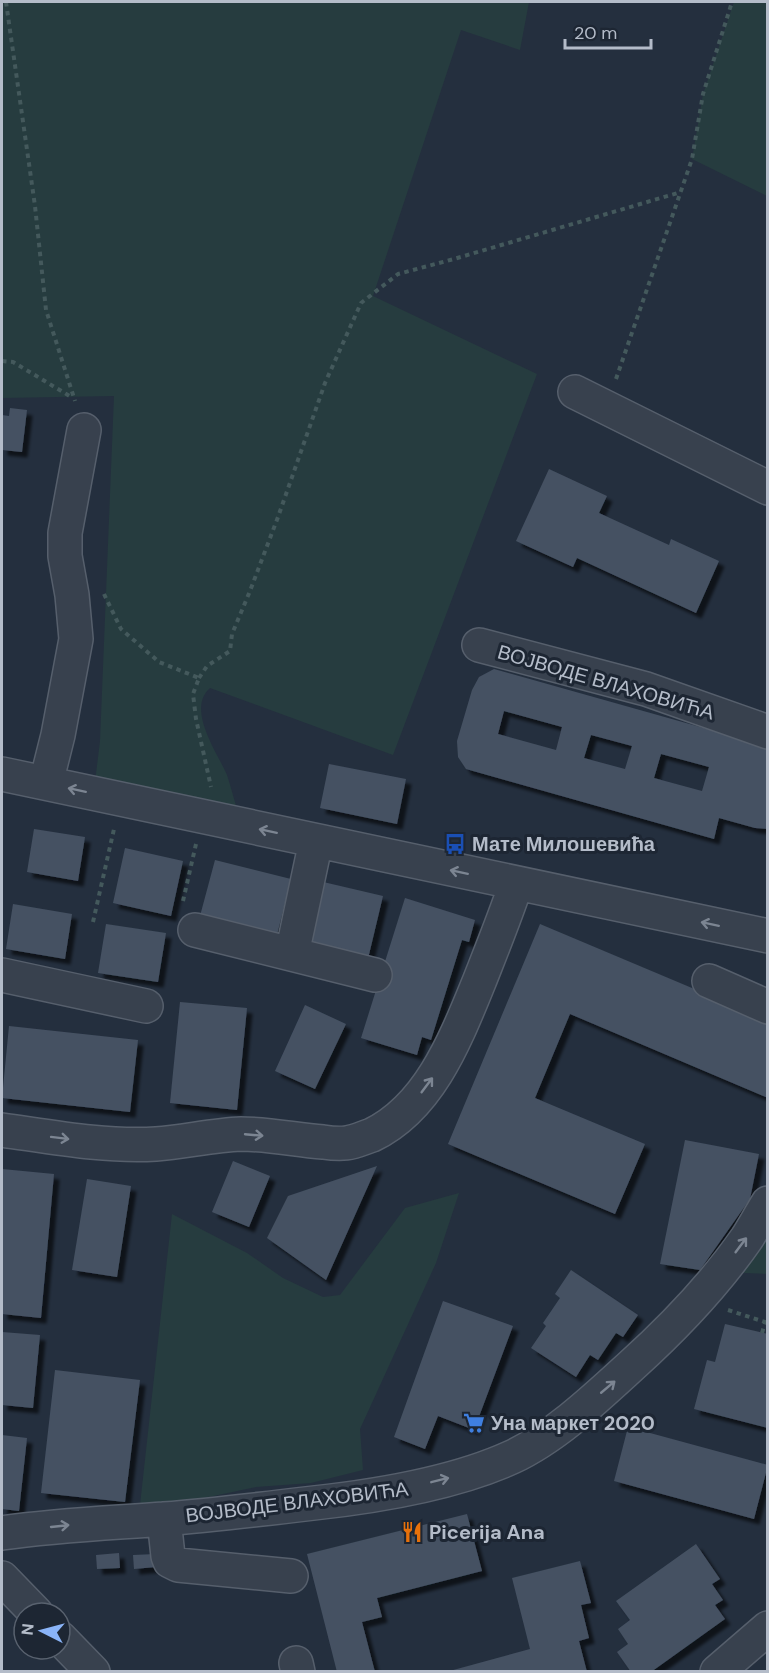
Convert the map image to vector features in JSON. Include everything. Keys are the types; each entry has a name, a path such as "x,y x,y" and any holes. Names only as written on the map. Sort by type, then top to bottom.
{"street":[{"path":"575,392 768,488"},
{"path":"46,783 58,735 76,639 72,595 65,556 65,533 84,430"},
{"name":"ВОЈВОДЕ ВЛАХОВИЋА","path":"479,645 646,689 768,732"},
{"path":"2,774 768,936"},
{"path":"292,954 316,841"},
{"path":"2,1130 108,1143 157,1144 244,1134 345,1143 382,1130 410,1106 423,1090 437,1071 454,1040 497,938 516,884"},
{"path":"189,918 292,954 375,975"},
{"path":"2,975 146,1006"},
{"path":"709,981 768,1007"},
{"name":"ВОЈВОДЕ ВЛАХОВИЋА","path":"2,1533 68,1525 164,1519 264,1509 375,1495 481,1469 513,1456 549,1435 646,1353 720,1272 747,1237 768,1203"},
{"path":"164,1519 168,1556 173,1563 291,1576"},
{"path":"2,1578 24,1601"},
{"path":"717,1671 768,1628"},
{"path":"72,1650 93,1671"}],"path":[{"path":"607,407 692,159 703,94 732,2"},
{"path":"199,678 207,666 230,651 232,634 278,518 325,382 361,303 398,274 681,192"},
{"path":"2,360 13,362 74,399"},
{"path":"93,922 120,799"},
{"path":"189,918 202,817"},
{"path":"724,1309 766,1323 762,1333"}],"green space":[{"path":"2,2 529,2 520,50 461,30 373,296 537,374 393,755 210,688 203,697 202,719 227,775 238,812 95,782 100,741 114,396 2,398"},
{"path":"734,2 767,2 767,196 692,159 703,94"},
{"path":"459,1193 436,1263 360,1429 363,1470 311,1483 256,1487 171,1505 140,1505 172,1214 247,1253 283,1278 323,1297 340,1295 405,1208"},
{"path":"767,1203 767,1274 720,1272"}],"building":[{"path":"10,408 27,410 22,452 2,450 2,415 9,416"},
{"path":"549,469 607,496 599,513 669,545 671,539 719,561 696,613 577,558 573,567 516,541"},
{"path":"494,669 768,746 768,829 755,828 719,818 714,839 466,769 458,757 457,741 472,690 479,677","holes":["504,711 562,727 556,750 498,734","591,735 632,746 625,769 584,758","661,754 709,767 702,791 654,778"]},
{"path":"329,764 406,779 397,824 320,808"},
{"path":"34,829 85,837 78,881 27,872"},
{"path":"125,848 183,861 171,916 113,903"},
{"path":"215,860 291,879 277,935 200,916"},
{"path":"319,881 383,896 367,963 303,948"},
{"path":"405,898 475,920 469,942 462,940 431,1040 422,1037 417,1055 361,1038"},
{"path":"13,904 72,914 65,959 6,949"},
{"path":"106,924 166,933 158,982 98,973"},
{"path":"540,924 768,1020 768,1098 570,1014 535,1098 645,1144 615,1214 448,1144"},
{"path":"180,1002 247,1008 237,1110 170,1103"},
{"path":"305,1005 346,1024 315,1089 275,1071"},
{"path":"9,1026 138,1040 130,1112 2,1098"},
{"path":"685,1140 759,1154 750,1199 700,1270 660,1264"},
{"path":"233,1161 270,1176 249,1227 212,1212"},
{"path":"377,1166 326,1280 267,1238 288,1196"},
{"path":"2,1169 54,1174 41,1318 2,1314"},
{"path":"87,1179 131,1186 117,1277 72,1270"},
{"path":"571,1270 638,1315 623,1337 616,1333 598,1360 590,1355 576,1377 531,1348 546,1326 543,1323 560,1298 555,1294"},
{"path":"443,1301 513,1326 474,1430 438,1416 425,1449 394,1437"},
{"path":"725,1324 768,1334 768,1428 694,1409 707,1360 715,1362"},
{"path":"2,1332 40,1335 33,1408 2,1405"},
{"path":"55,1370 140,1380 125,1502 41,1493"},
{"path":"628,1427 768,1465 754,1519 614,1481"},
{"path":"2,1435 27,1438 19,1511 2,1509"},
{"path":"467,1514 482,1571 377,1598 382,1617 362,1622 375,1672 337,1672 307,1554"},
{"path":"696,1544 720,1579 712,1584 723,1600 715,1605 725,1619 651,1672 631,1672 617,1652 628,1644 618,1629 630,1620 616,1601"},
{"path":"119,1553 120,1568 97,1569 96,1555"},
{"path":"156,1554 156,1567 134,1569 133,1555"},
{"path":"580,1561 591,1603 581,1605 589,1638 579,1641 587,1672 446,1672 530,1649 512,1578"}],"place":[{"name":"Мате Милошевића","path":"455,844"},
{"name":"Уна маркет 2020","path":"474,1423"},
{"name":"Picerija Ana","path":"412,1532"}]}
